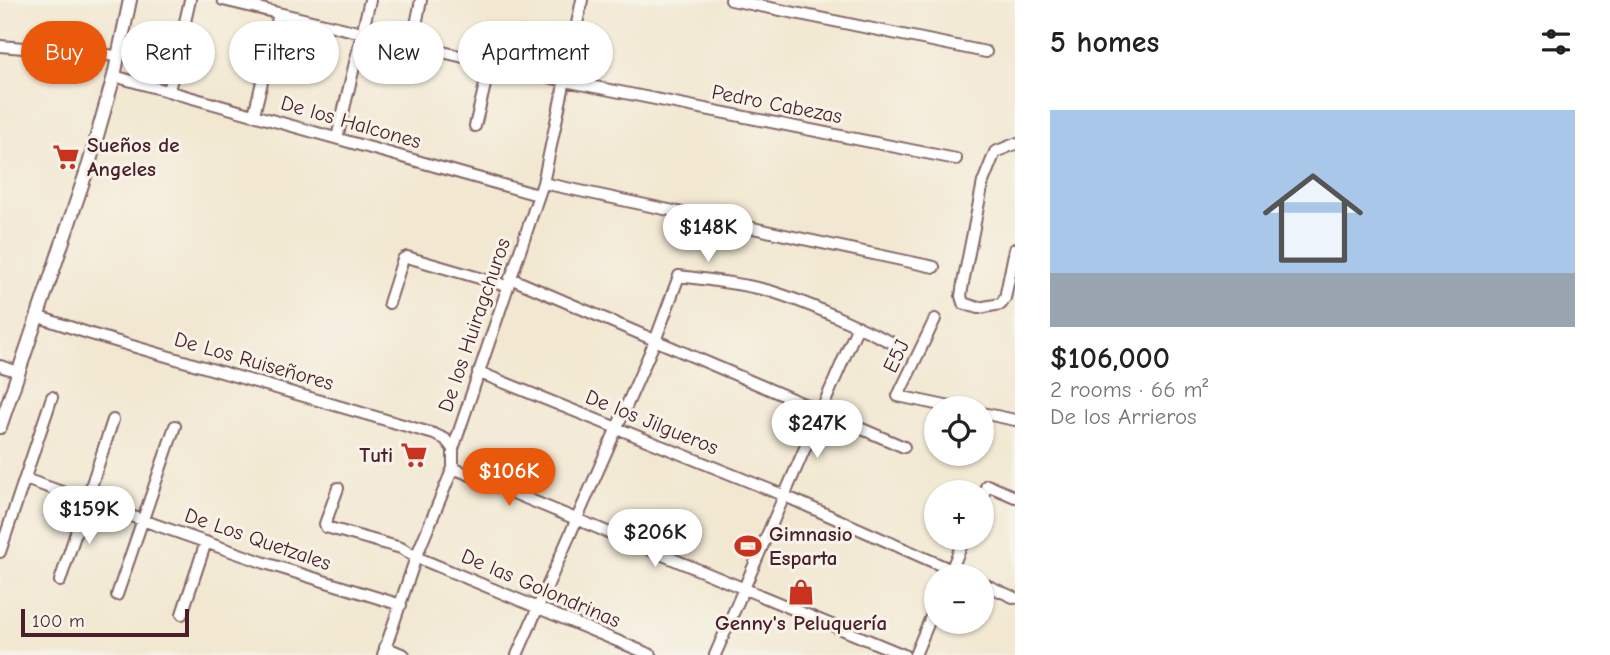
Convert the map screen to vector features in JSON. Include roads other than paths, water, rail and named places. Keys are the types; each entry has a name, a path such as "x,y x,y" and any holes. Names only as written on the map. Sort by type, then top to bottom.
{"street":[{"path":"0,427 89,164 114,76 130,0"},
{"path":"169,91 190,0"},
{"name":"Pedro Cabezas","path":"223,0 353,31"},
{"path":"364,21 370,0"},
{"path":"417,21 421,0"},
{"name":"De los Huiragchuros","path":"578,21 582,0"},
{"path":"730,0 986,52"},
{"path":"254,114 279,14"},
{"path":"0,46 118,56"},
{"path":"337,138 353,68"},
{"name":"De los Halcones","path":"114,76 538,195"},
{"path":"475,127 485,84"},
{"name":"De los Huiragchuros","path":"384,651 416,557 453,468 453,449 543,183 564,84"},
{"name":"Pedro Cabezas","path":"580,84 956,159"},
{"path":"1014,144 995,152 983,182 961,296 963,303 978,308 1001,304 1005,298 1015,249"},
{"path":"543,183 934,267"},
{"path":"388,303 403,259 407,257 508,282 904,447"},
{"path":"517,655 617,428 679,276 726,282 771,292 858,326 901,347"},
{"name":"De Los Ruiseñores","path":"39,317 424,431 445,439 453,449"},
{"name":"E5J","path":"924,401 898,396 935,319"},
{"path":"715,655 858,326"},
{"path":"0,366 19,372"},
{"name":"De los Jilgueros","path":"478,372 785,496 931,564"},
{"path":"0,552 52,397"},
{"path":"994,416 1015,420"},
{"path":"60,582 113,419"},
{"path":"117,595 175,426"},
{"path":"453,468 904,655"},
{"name":"De Los Quetzales","path":"25,479 319,581 401,605"},
{"name":"De las Golondrinas","path":"338,488 326,527 401,548 416,557 651,655"},
{"path":"994,488 1015,497"},
{"path":"182,614 206,542"},
{"path":"994,588 1015,598"},
{"path":"915,655 924,634"},
{"path":"384,651 404,655"}],"place":[{"name":"Sueños de Angeles","path":"66,157"},
{"name":"Tuti","path":"414,455"},
{"name":"Gimnasio Esparta","path":"748,546"},
{"name":"Genny's Peluquería","path":"801,592"}]}
